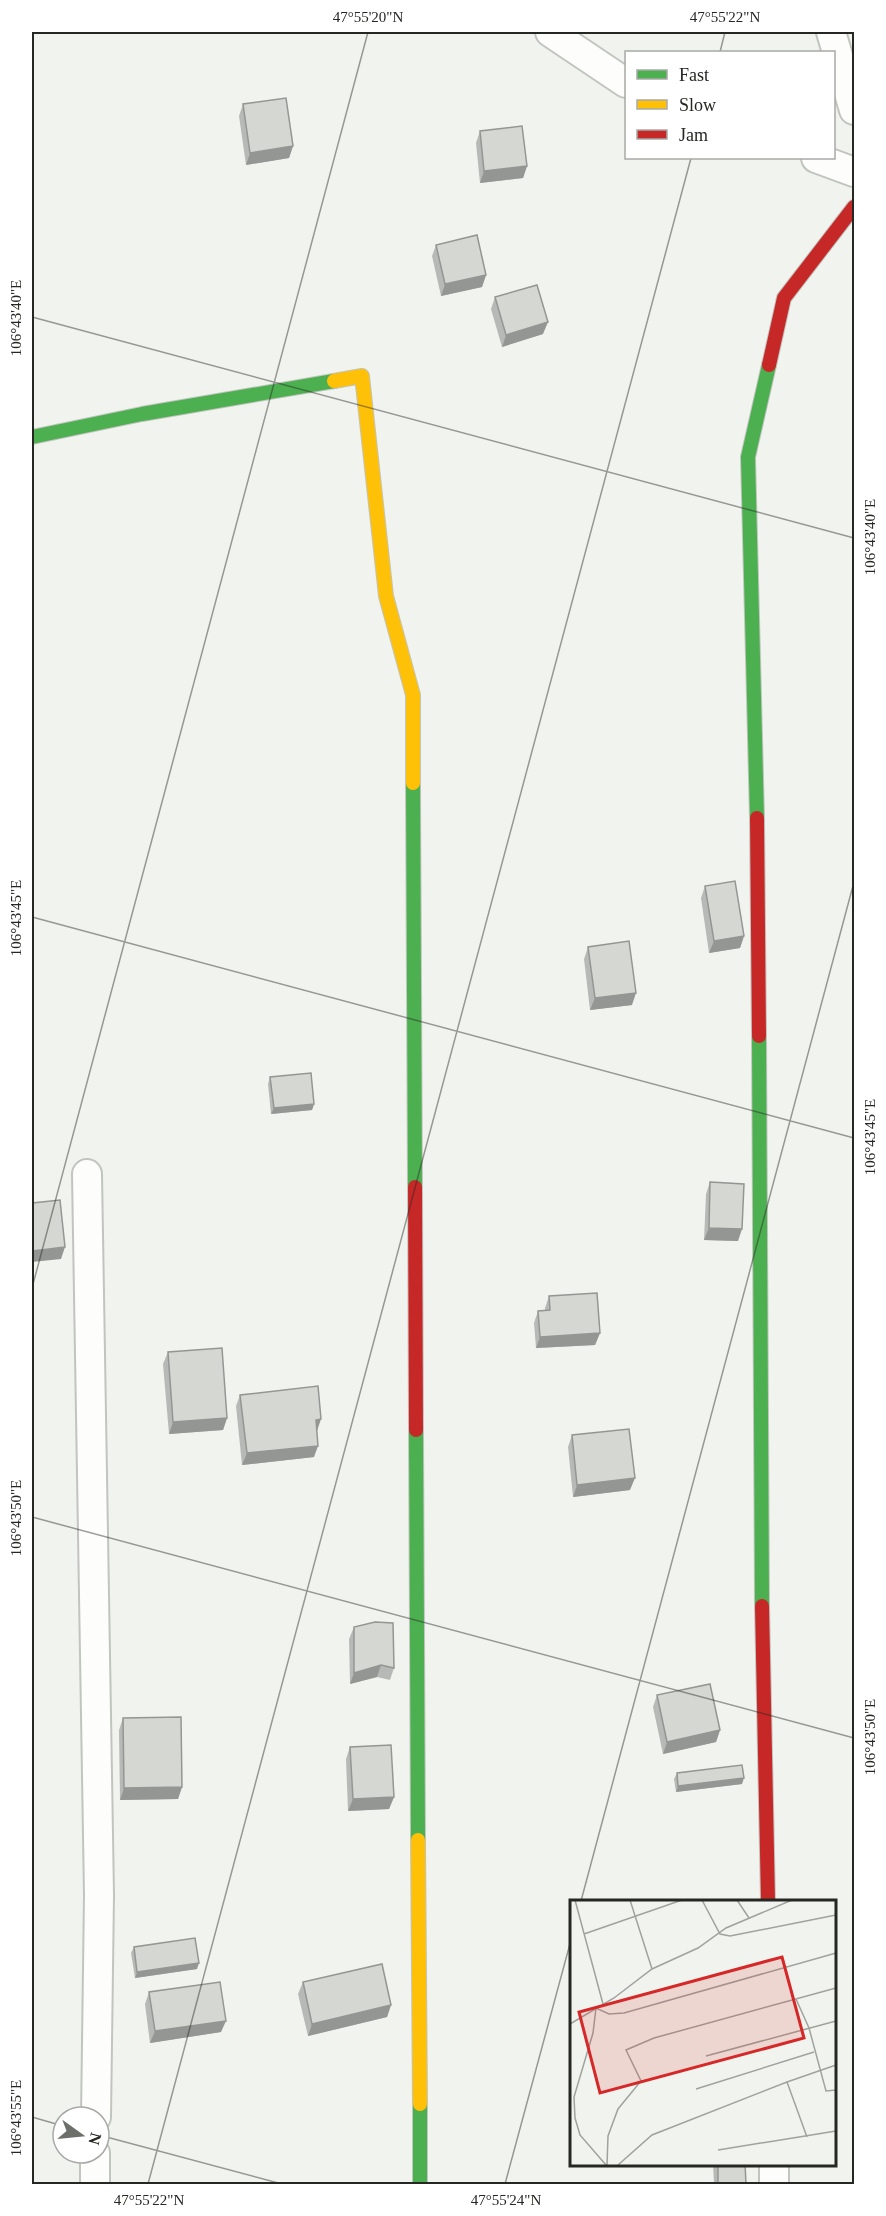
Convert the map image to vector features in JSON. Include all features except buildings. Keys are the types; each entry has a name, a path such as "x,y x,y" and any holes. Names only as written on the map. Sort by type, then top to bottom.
{"street":[{"path":"550,32 625,82"},
{"path":"831,32 855,110"},
{"path":"819,159 855,172"},
{"path":"768,1900 763,1687 757,794 748,457 784,298 855,207"},
{"path":"32,437 142,414 362,376 386,596 413,695 420,2184"},
{"path":"87,1174 99,1895 96,2105"},
{"path":"95,2184 96,2165"},
{"path":"774,2165 774,2184"}],"traffic: fast":[{"path":"757,818 748,457 769,365"},
{"path":"32,437 142,414 334,381"},
{"path":"413,783 415,1187"},
{"path":"759,1036 762,1606"},
{"path":"416,1430 418,1840"},
{"path":"420,2104 420,2184"}],"traffic: slow":[{"path":"334,381 362,376 386,596 413,695 413,783"},
{"path":"418,1840 420,2104"}],"traffic: jam":[{"path":"769,365 784,298 854,207"},
{"path":"757,818 759,1036"},
{"path":"415,1187 416,1430"},
{"path":"762,1606 768,1900"}]}
